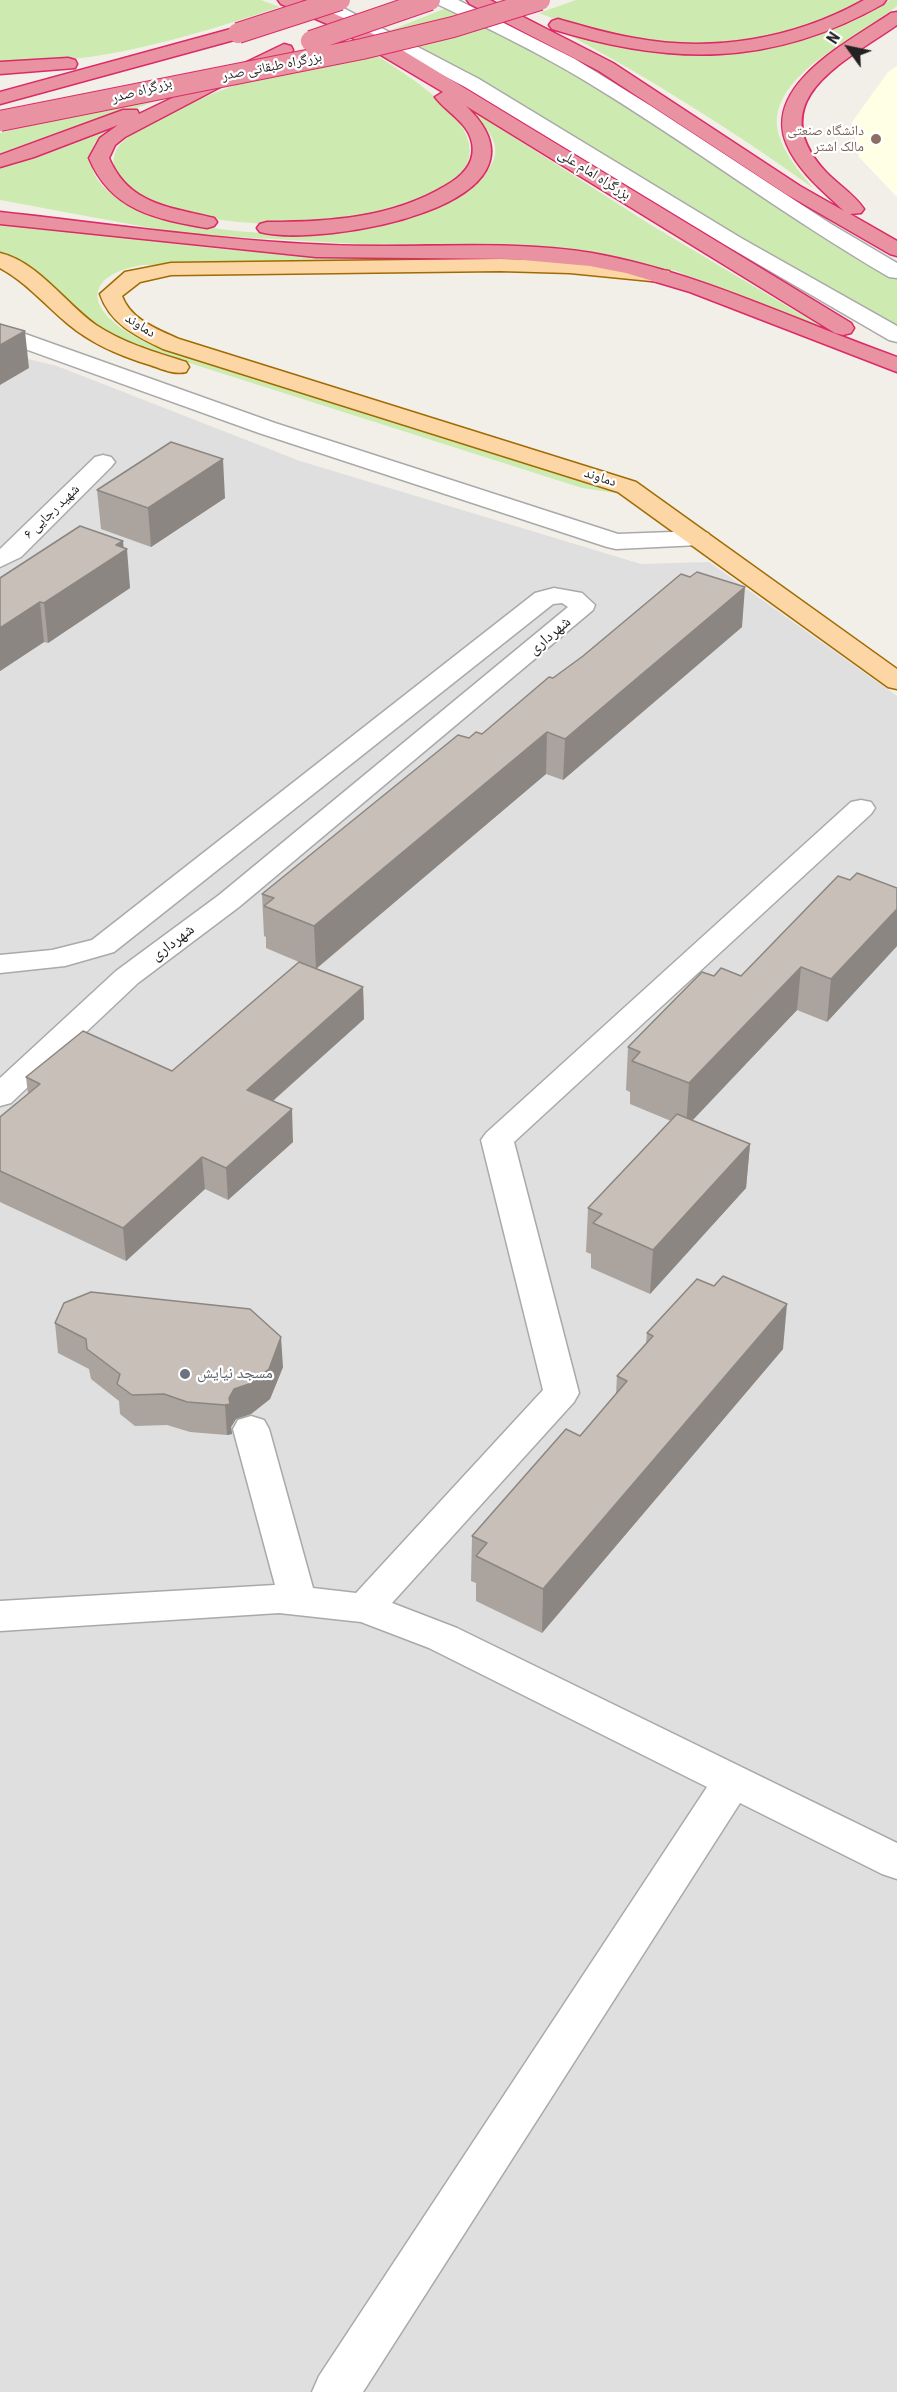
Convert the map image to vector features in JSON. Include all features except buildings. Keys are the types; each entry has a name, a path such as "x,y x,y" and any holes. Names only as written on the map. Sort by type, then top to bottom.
{"highway":[{"name":"بزرگراه امام علی","path":"287,0 338,22 395,54 416,69 469,98 848,331 897,357"},
{"path":"0,68 66,65 238,33 340,0"},
{"path":"416,69 477,130 483,143 483,155 478,168 463,183 431,201 376,219 321,227 265,228 190,219 168,214 131,199 111,184 103,172 99,158 107,142 118,134 284,50 430,0"},
{"path":"477,0 608,40 648,46 700,49 791,38 848,18 877,0"},
{"path":"477,0 606,68 793,190 897,250"},
{"name":"بزرگراه طبقاتی صدر","path":"0,121 396,41 453,27 540,0"},
{"path":"897,17 842,53 813,76 799,92 790,111 794,141 805,160 824,184 897,244"},
{"name":"بزرگراه صدر","path":"0,96 238,33"},
{"name":"بزرگراه صدر","path":"0,128 132,94 284,50"},
{"path":"0,161 218,82"},
{"path":"0,204 157,235"},
{"path":"0,218 318,252 495,252 588,259 661,276 726,297 840,346 897,365"}],"main road":[{"name":"دماوند","path":"0,260 36,282 89,330 113,343 212,379 606,504 699,538"},
{"name":"دماوند","path":"661,276 570,267 500,265 171,269 133,277 111,294 114,305 123,317 171,344 627,487 897,681"}],"street":[{"path":"314,0 412,49 488,92 734,242 897,335"},
{"path":"443,0 531,43 608,87 801,215 897,272"},
{"path":"0,332 267,428 616,542 699,538"},
{"name":"شهید رجایی ۶","path":"0,559 12,552 103,462"},
{"name":"شهرداری","path":"0,964 81,955 103,946 544,598 564,596 575,599 582,605 580,610 229,901 127,977 0,1096"},
{"path":"365,1608 561,1393 497,1140 861,807"},
{"path":"186,882 229,901"},
{"path":"81,955 127,977"},
{"path":"251,1429 298,1601"},
{"path":"0,1616 279,1599 365,1608 443,1638 897,1862"},
{"path":"336,2392 733,1781"}],"shaded area":[{"name":"دانشگاه صنعتی مالک اشتر","path":"897,66 897,197 859,157 852,122 888,72"},
{"path":"0,352 57,366 300,461 641,564 709,562 897,696 897,2392 0,2392"}],"green space":[{"path":"0,0 261,0 280,7 212,29 142,47 107,54 36,62 0,61"},
{"path":"576,0 863,0 839,14 783,34 723,44 693,45 624,39 587,30 539,13"},
{"path":"890,0 897,0 897,6 817,61 798,78 784,96 777,116 780,138 790,158 813,188 752,145 689,105 560,30 598,41 640,48 684,51 730,50 774,45 817,35 856,20"},
{"path":"454,5 468,13 390,34 386,32"},
{"path":"486,23 544,54 897,276 897,329 408,44"},
{"path":"371,52 437,98 456,118 467,137 469,157 458,177 430,195 386,212 343,220 279,224 245,222 180,212 152,201 129,187 121,180 114,168 115,153 124,141 141,128 190,103 282,70"},
{"path":"190,88 20,152 0,157 0,133 131,100"},
{"path":"454,99 651,225 849,343 676,271 628,262 529,247 460,244 375,245 202,235 156,229 0,200 0,165 167,106 95,142 93,169 108,191 136,207 172,220 211,228 284,233 320,230 463,193 480,179 490,167 495,155 494,144 490,133"},
{"path":"0,222 221,249 311,255 552,260 142,265 125,269 103,282 98,291 98,300 112,321 131,334 157,346 612,490 615,493 582,488 139,347 107,333 0,254"}],"place":[{"name":"دانشگاه صنعتی مالک اشتر","path":"876,139"},
{"name":"مسجد نیایش","path":"185,1374"}]}
